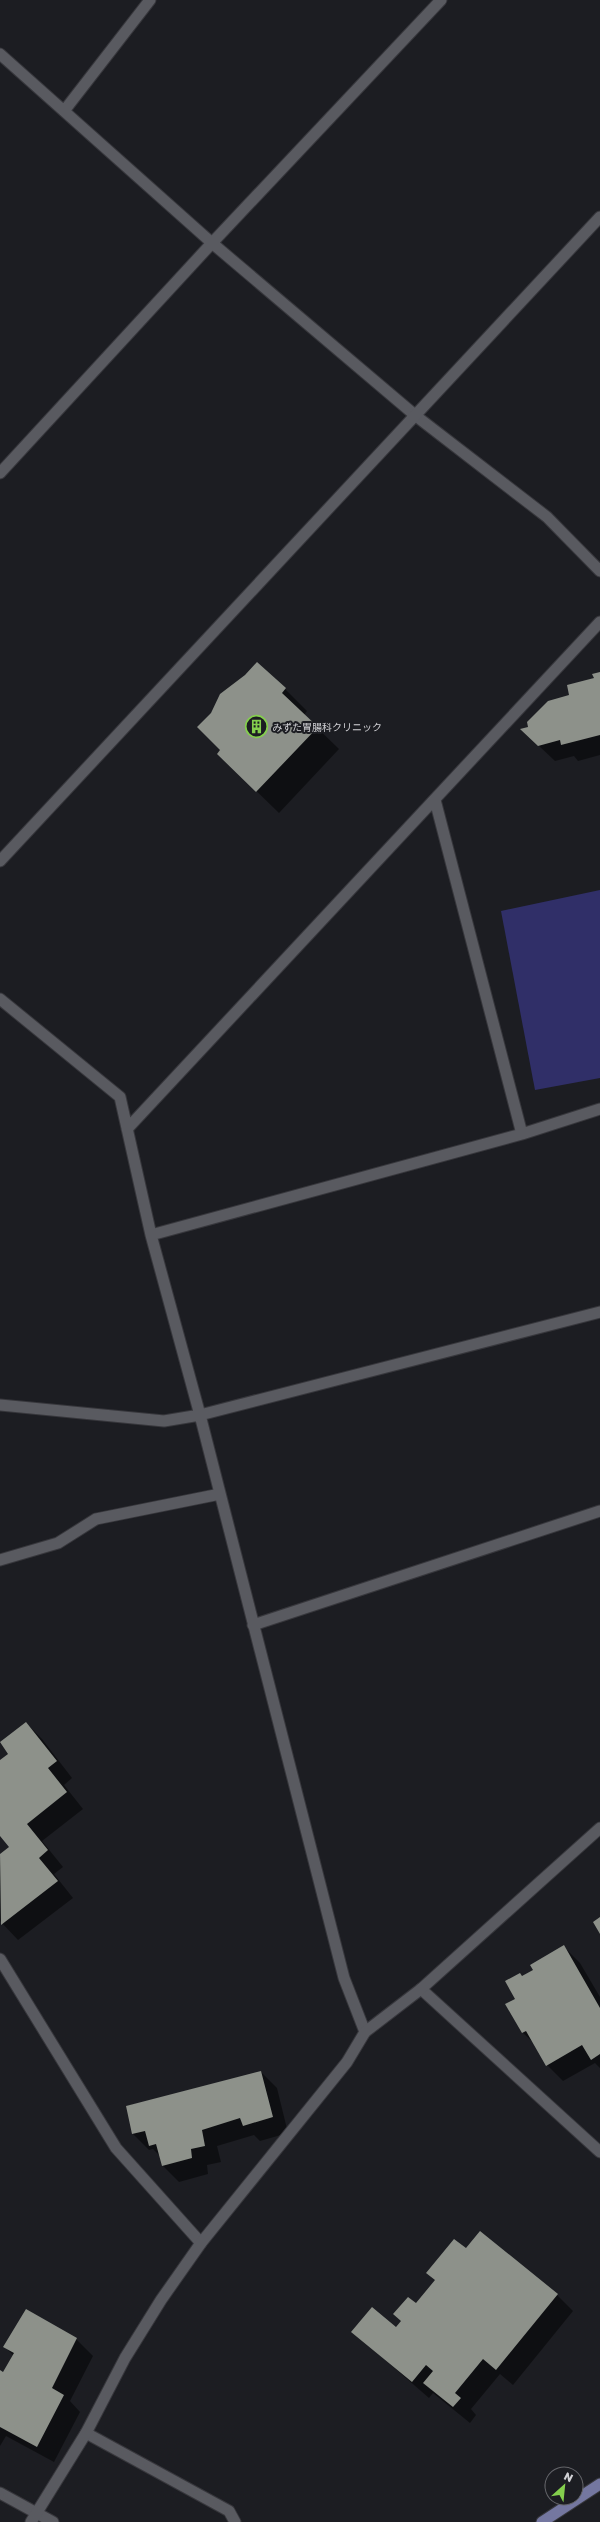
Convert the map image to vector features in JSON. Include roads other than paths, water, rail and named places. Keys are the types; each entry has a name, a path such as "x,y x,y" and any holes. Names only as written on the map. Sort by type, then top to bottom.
{"main road":[{"path":"542,2522 600,2484"}],"street":[{"path":"64,112 150,0"},
{"path":"0,473 212,243 441,0"},
{"path":"0,54 212,243 416,416 547,517 600,571"},
{"path":"0,861 600,217"},
{"path":"126,1129 600,622"},
{"path":"435,800 522,1134"},
{"path":"0,999 120,1097 126,1129 151,1234 200,1415 344,1978 365,2032"},
{"path":"151,1234 522,1134 600,1109"},
{"path":"0,1405 164,1421 200,1415 600,1312"},
{"path":"0,1560 58,1543 96,1519 220,1494"},
{"path":"253,1625 600,1511"},
{"path":"34,2518 86,2433 129,2352 161,2300 201,2243 347,2062 365,2032 421,1989 600,1828"},
{"path":"0,1959 116,2148 201,2243"},
{"path":"421,1989 600,2152"},
{"path":"86,2433 229,2511 235,2522"},
{"path":"0,2493 34,2518 53,2522"}],"place":[{"name":"みずた胃腸科クリニック","path":"257,727"}]}
